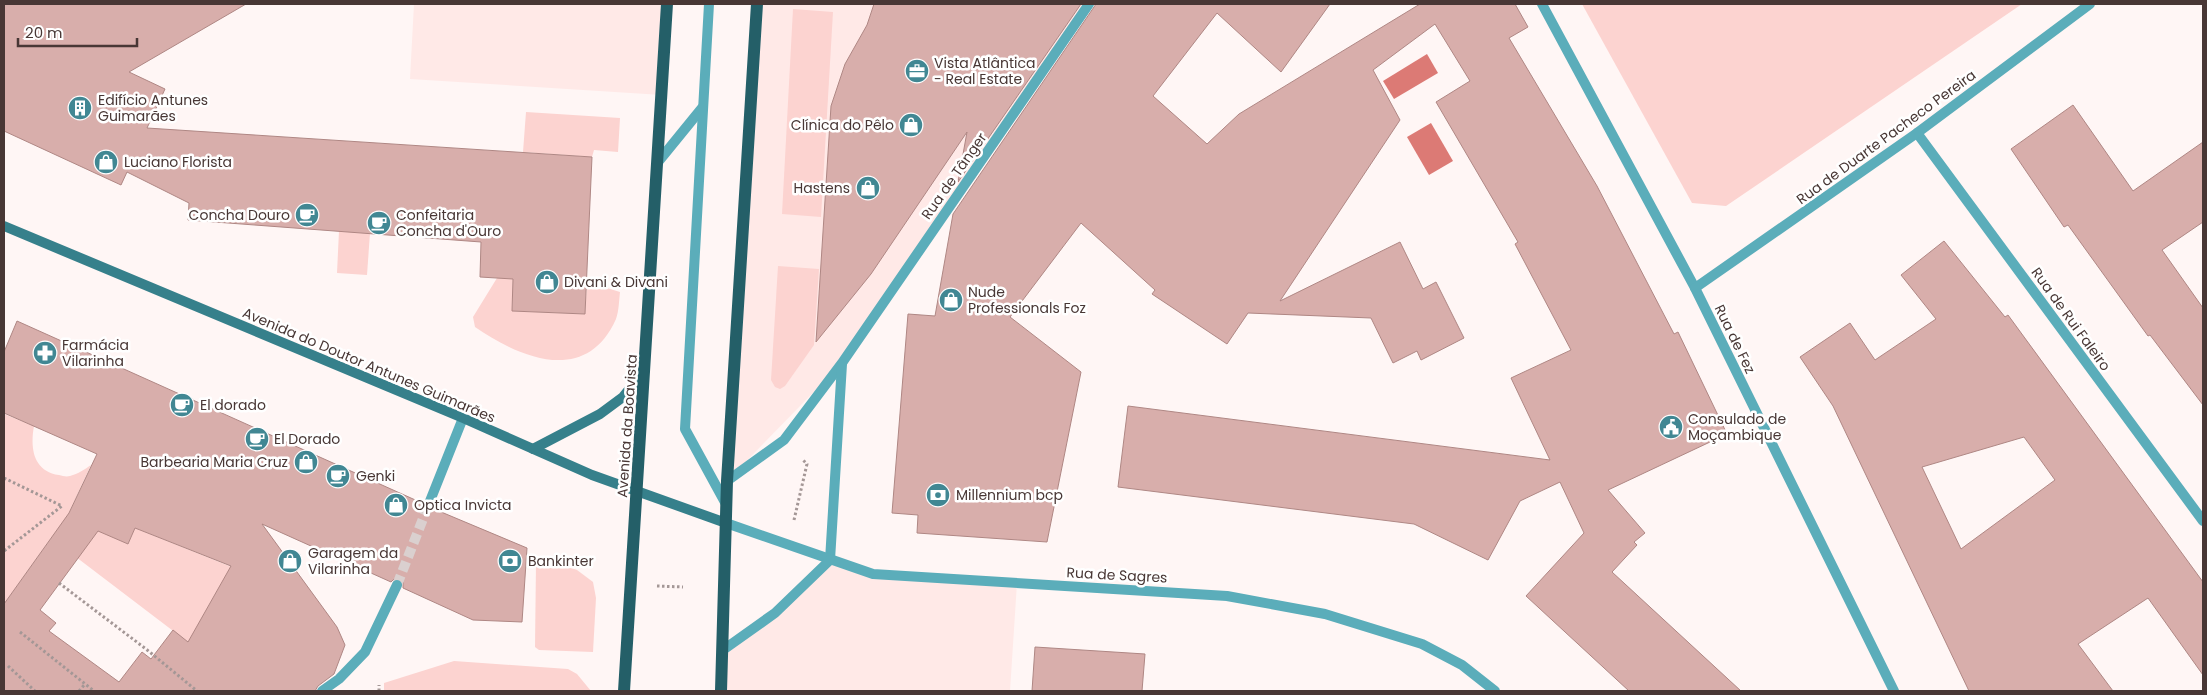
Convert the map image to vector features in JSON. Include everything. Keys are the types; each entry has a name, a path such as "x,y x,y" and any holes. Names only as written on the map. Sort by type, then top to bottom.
{"main road":[{"name":"Avenida da Boavista","path":"624,691 668,4"},
{"path":"721,691 727,481 757,4"},
{"name":"Avenida do Doutor Antunes Guimarães","path":"4,226 462,418 592,476 726,523"},
{"path":"533,449 600,414 623,397 646,369"}],"street":[{"path":"709,4 685,429 726,505"},
{"name":"Rua de Tânger","path":"727,481 784,440 842,363 1089,4"},
{"name":"Rua de Fez","path":"1542,4 1695,288 1894,691"},
{"name":"Rua de Duarte Pacheco Pereira","path":"1695,288 1917,133 2090,4"},
{"path":"658,162 702,108"},
{"name":"Rua de Rui Faleiro","path":"1917,133 2203,521"},
{"path":"723,650 775,613 830,560 842,363"},
{"path":"428,506 462,418"},
{"name":"Rua de Sagres","path":"726,523 786,542 830,560 873,574 1226,596 1325,614 1422,644 1462,665 1494,691"},
{"path":"322,691 339,679 365,652 397,585"}],"path":[{"path":"794,520 807,464 799,456"},
{"path":"4,478 62,506 4,551"},
{"path":"797,511 804,511"},
{"path":"59,583 146,649 197,691"},
{"path":"20,632 94,691"},
{"path":"8,666 35,691"},
{"path":"79,691 85,684"},
{"path":"378,691 379,685"}],"shaded area":[{"path":"414,4 667,4 662,95 410,79"},
{"path":"757,4 1089,4 842,363 727,481"},
{"path":"1582,4 2022,4 1726,206 1692,203"},
{"path":"793,9 833,12 821,217 782,214"},
{"path":"1427,54 1438,73 1394,99 1383,81"},
{"path":"526,112 620,118 618,152 594,150 592,157 523,152"},
{"path":"1431,123 1453,161 1429,175 1407,137"},
{"path":"339,231 370,233 367,275 337,273"},
{"path":"778,266 819,269 814,345 785,386 780,389 775,387 771,380"},
{"path":"497,278 513,278 512,311 585,314 587,282 620,292 616,319 603,340 588,353 570,359 551,360 531,356 512,348 475,327 473,317"},
{"path":"4,414 34,426 33,450 35,457 39,464 50,473 63,476 73,475 91,465 67,517 128,544 135,528 289,590 265,608 220,586 207,609 210,659 51,538 4,604"},
{"path":"538,557 543,557 577,570 593,582 596,598 593,652 539,650 535,647 536,563"},
{"path":"830,560 873,574 1017,583 1010,691 721,691 723,650 759,623"},
{"path":"454,661 568,669 577,674 591,691 384,691 384,683"}],"building":[{"path":"4,4 246,4 129,72 165,89 147,128 592,157 585,314 512,311 513,279 480,277 481,242 188,220 189,203 127,172 121,185 4,131"},
{"path":"874,4 1081,4 958,182 967,132 871,274 816,342 831,106 845,64 867,25"},
{"path":"1096,4 1330,4 1281,72 1217,13 1153,96 1207,144 1239,114 1420,4 1515,4 1528,27 1509,38 1597,186 1674,334 1678,332 1727,434 1608,490 1645,533 1634,542 1637,545 1612,572 1741,691 1629,691 1526,596 1584,533 1560,482 1520,501 1488,560 1414,524 1118,487 1128,406 1550,460 1511,378 1571,350 1515,244 1518,242 1436,102 1470,81 1435,24 1373,70 1400,120 1280,301 1400,242 1423,289 1436,282 1464,338 1421,360 1417,351 1393,363 1371,318 1248,313 1227,344 1152,294 1155,290 1081,223 1010,317 1081,372 1047,542 917,533 918,515 892,513 908,314 935,316 953,214"},
{"path":"2073,105 2133,191 2203,142 2203,222 2162,250 2203,308 2203,405 2150,335 2148,336 2068,225 2064,227 2011,149"},
{"path":"1944,241 2005,317 2008,315 2203,582 2203,675 2148,598 2078,644 2113,691 1969,691 1833,406 1800,357 1850,323 1875,360 1936,319 1901,275","holes":["2024,437 2055,480 1961,549 1922,467"]},
{"path":"17,321 422,503 421,507 425,512 429,513 434,509 527,548 522,622 473,620 403,588 403,582 400,579 394,579 391,582 262,524 337,627 345,645 334,674 318,686 315,691 4,691 4,604 69,513 97,454 4,413 4,352","holes":["135,528 231,566 188,642 173,630 151,659 142,652 119,682 49,631 56,623 40,610 98,531 128,544"]},
{"path":"1035,647 1145,654 1142,691 1032,691"}],"tunnel":[{"path":"397,585 428,506"}],"place":[{"name":"Vista Atlântica - Real Estate","path":"917,71"},
{"name":"Edifício Antunes Guimarães","path":"80,108"},
{"name":"Clínica do Pêlo","path":"911,125"},
{"name":"Luciano Florista","path":"106,162"},
{"name":"Hastens","path":"868,188"},
{"name":"Concha Douro","path":"307,215"},
{"name":"Confeitaria Concha d'Ouro","path":"379,223"},
{"name":"Divani & Divani","path":"547,282"},
{"name":"Nude Professionals Foz","path":"951,300"},
{"name":"Farmácia Vilarinha","path":"45,353"},
{"name":"El dorado","path":"182,405"},
{"name":"Consulado de Moçambique","path":"1671,427"},
{"name":"El Dorado","path":"257,439"},
{"name":"Barbearia Maria Cruz","path":"306,462"},
{"name":"Genki","path":"338,476"},
{"name":"Millennium bcp","path":"938,495"},
{"name":"Optica Invicta","path":"396,505"},
{"name":"Garagem da Vilarinha","path":"290,561"},
{"name":"Bankinter","path":"510,561"}]}
